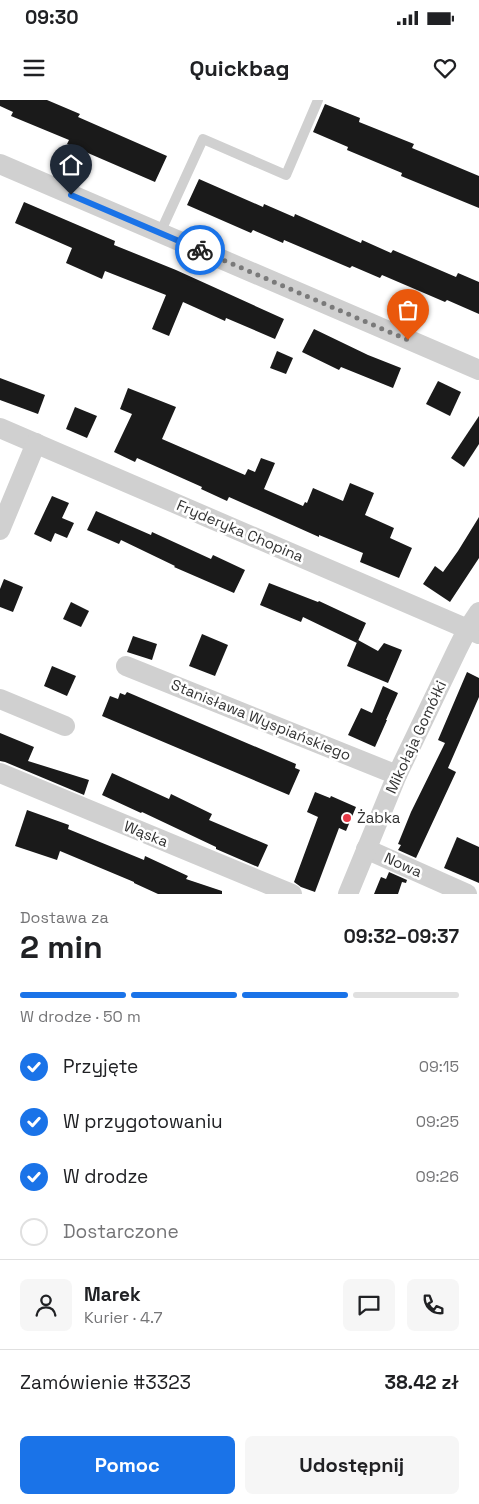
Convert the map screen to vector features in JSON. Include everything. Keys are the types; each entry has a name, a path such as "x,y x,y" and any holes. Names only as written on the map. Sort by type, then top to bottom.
{"street":[{"path":"0,164 479,370"},
{"name":"Fryderyka Chopina","path":"0,428 473,632"},
{"path":"0,530 36,443"},
{"name":"Mikołaja Gomółki","path":"348,894 397,775 473,632 479,612"},
{"name":"Stanisława Wyspiańskiego","path":"126,666 397,775"},
{"path":"0,699 65,726"},
{"name":"Wąska","path":"0,773 292,894"},
{"name":"Nowa","path":"366,849 467,894"}],"lane":[{"path":"160,233 203,139 286,175 318,100"}],"building":[{"path":"0,100 47,100 80,114 78,117 167,156 155,182 67,144 69,140 11,116 13,112 0,106"},
{"path":"325,104 360,118 359,122 414,144 412,148 479,176 479,208 401,176 402,173 347,150 348,147 313,132"},
{"path":"199,179 263,207 264,204 294,217 295,214 361,243 362,240 391,253 393,250 456,277 458,273 479,282 479,314 447,300 445,302 382,275 380,278 352,266 350,268 284,240 283,243 253,230 251,233 187,205"},
{"path":"24,202 115,241 114,245 176,270 284,319 275,339 226,318 225,321 183,302 169,336 152,329 166,295 105,271 102,279 66,263 72,248 15,223"},
{"path":"314,329 368,355 401,368 393,388 341,367 339,370 302,352"},
{"path":"277,351 293,358 286,374 270,368"},
{"path":"0,378 45,395 38,414 0,400"},
{"path":"438,381 461,392 450,416 426,404"},
{"path":"128,388 176,407 162,439 245,475 248,469 255,472 261,458 275,463 264,489 303,506 305,502 307,503 313,488 343,501 350,483 374,493 365,515 394,528 390,538 412,548 399,578 360,562 363,553 319,535 319,537 229,497 227,501 201,489 202,487 137,458 135,462 114,452 132,414 120,409"},
{"path":"75,407 97,416 87,438 66,429"},
{"path":"479,416 479,444 464,467 451,458"},
{"path":"52,496 69,503 62,518 74,523 67,538 55,533 51,542 34,534"},
{"path":"96,511 151,535 152,532 211,559 213,555 245,570 234,593 174,567 121,540 119,544 87,530"},
{"path":"479,517 479,558 450,602 423,584 435,566 443,572"},
{"path":"4,579 23,587 13,612 0,607 0,589"},
{"path":"269,583 319,601 366,623 357,643 303,617 301,622 260,605"},
{"path":"71,602 89,611 81,627 63,619"},
{"path":"202,634 228,645 215,676 189,666"},
{"path":"133,636 157,644 152,660 127,652"},
{"path":"358,640 378,651 384,643 402,650 388,683 347,666"},
{"path":"52,666 76,676 67,696 44,686"},
{"path":"467,672 479,678 479,697 448,768 456,772 416,858 398,850 401,845 398,844 411,812 445,743 438,740"},
{"path":"383,686 398,693 375,747 348,735 361,708 372,713"},
{"path":"127,692 296,764 295,768 300,770 289,795 102,716 110,696 118,699 120,693 125,695"},
{"path":"0,733 34,747 28,761 89,780 84,795 0,761"},
{"path":"112,773 169,799 171,794 212,814 209,820 268,845 258,867 102,795"},
{"path":"315,792 330,798 331,796 356,807 346,831 339,828 315,892 301,887 294,882 318,817 307,812"},
{"path":"27,810 69,825 68,829 144,860 145,856 188,876 186,879 222,891 222,894 158,894 60,851 57,860 15,846"},
{"path":"457,837 479,847 479,883 444,868"},
{"path":"389,872 407,880 406,883 402,882 398,894 374,894 381,877 386,879"}],"way so far":[{"path":"200,250 408,340"}],"place":[{"name":"Żabka","path":"347,818"}],"route":[{"path":"71,195 200,250"}]}
